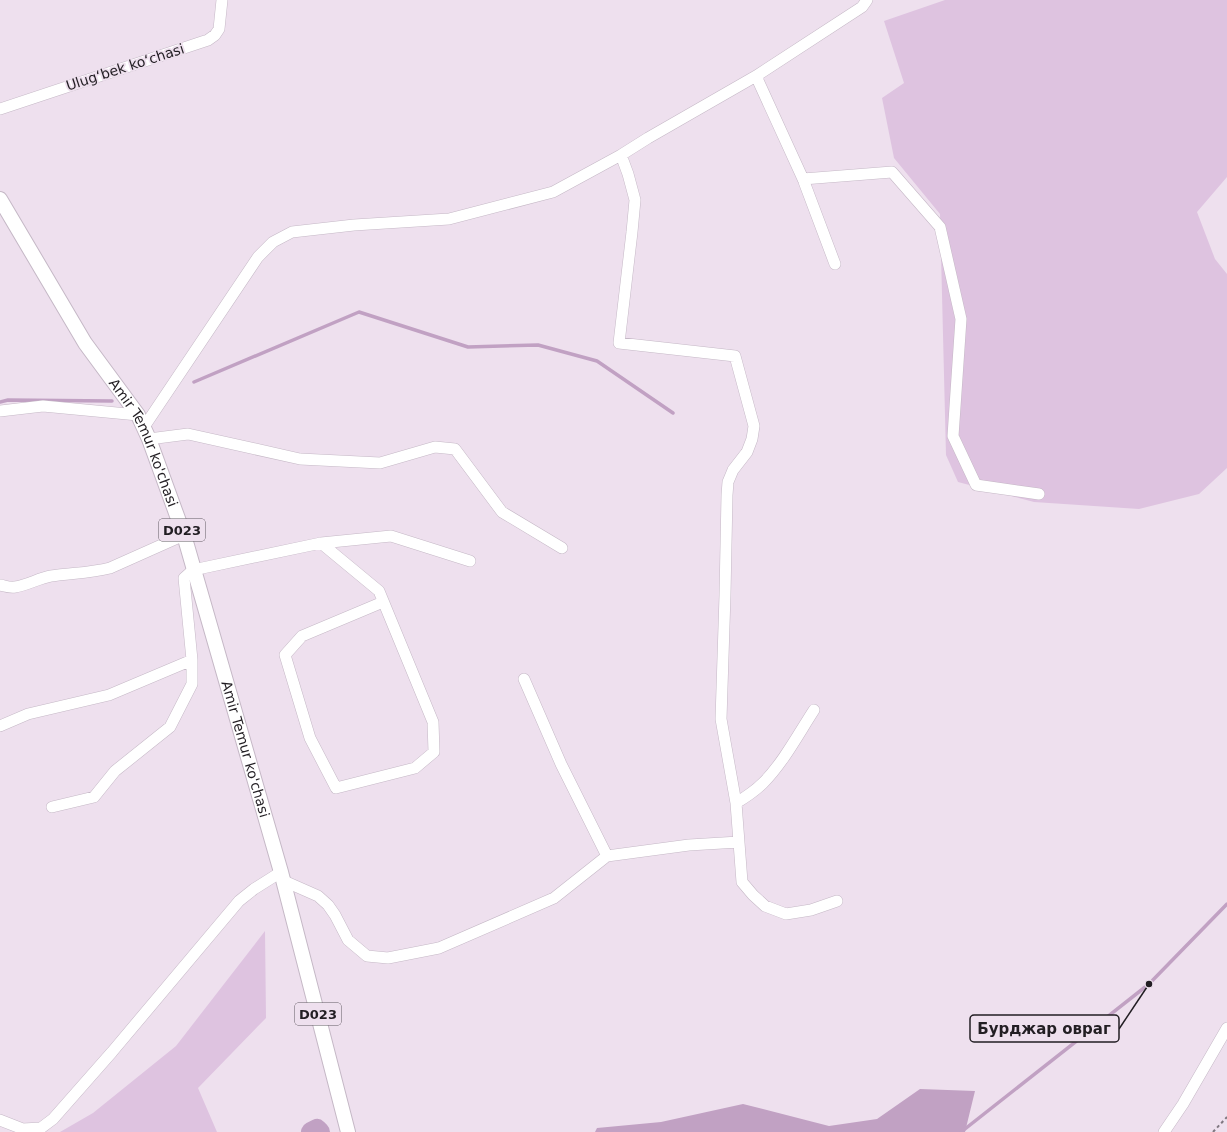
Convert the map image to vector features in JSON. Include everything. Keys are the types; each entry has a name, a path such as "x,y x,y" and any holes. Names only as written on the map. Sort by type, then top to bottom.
{"main road":[{"name":"Amir Temur ko'chasi","path":"0,199 85,343 144,427 184,535 287,895 348,1132"}],"street":[{"name":"Ulugʻbek koʻchasi","path":"0,109 208,40 215,35 219,29 222,0"},
{"path":"144,427 258,257 273,242 292,232 354,225 449,219 553,192 621,155 756,76 862,6 867,0"},
{"path":"756,76 803,179 835,264"},
{"path":"621,155 628,174 634,200 632,232 619,343 735,356 754,426 748,452 733,470 728,482 726,495 725,595 721,719 736,804 742,882 752,895 765,906 786,914 811,910 837,901"},
{"path":"803,179 892,172 940,227 961,319 953,436 976,485 1039,494"},
{"path":"0,411 43,406 144,427 188,434 300,459 380,463 435,446 455,449 502,512 562,548"},
{"path":"0,585 11,588 41,578 98,571 110,568 184,535"},
{"path":"52,807 94,796 115,770 170,727 192,684 192,660 184,578 193,570 322,543 391,536 470,561"},
{"path":"322,543 379,591 433,722 434,752 415,768 336,788 310,738 285,655 302,636 383,602"},
{"path":"0,726 28,714 109,695 192,660"},
{"path":"524,679 561,764 607,856"},
{"path":"736,804 764,782 779,763 814,710"},
{"path":"0,1120 23,1129 41,1128 53,1119 112,1052 234,906 254,889 282,877 318,896 328,905 348,940 367,956 388,958 439,948 554,898 607,856 689,845 739,842"},
{"path":"1164,1132 1186,1098 1227,1028"}],"path":[{"path":"1213,1132 1227,1117"}],"shaded area":[{"path":"945,0 1227,0 1227,177 1197,212 1215,259 1227,274 1227,468 1199,494 1139,509 1034,502 958,482 946,455 940,214 894,158 882,98 904,83 884,21"},
{"path":"265,931 266,1018 198,1088 217,1132 60,1132 93,1113 176,1046"},
{"path":"920,1089 975,1091 965,1132 595,1132 597,1128 661,1122 743,1104 829,1126 877,1119"}],"waterway":[{"path":"194,382 359,312 468,347 538,345 597,361 673,413"},
{"path":"0,402 8,400 112,401"},
{"path":"961,1132 1149,984 1227,904"},
{"path":"311,1132 317,1129 320,1132"}],"place":[{"name":"Бурджар овраг","path":"1149,984"}]}
